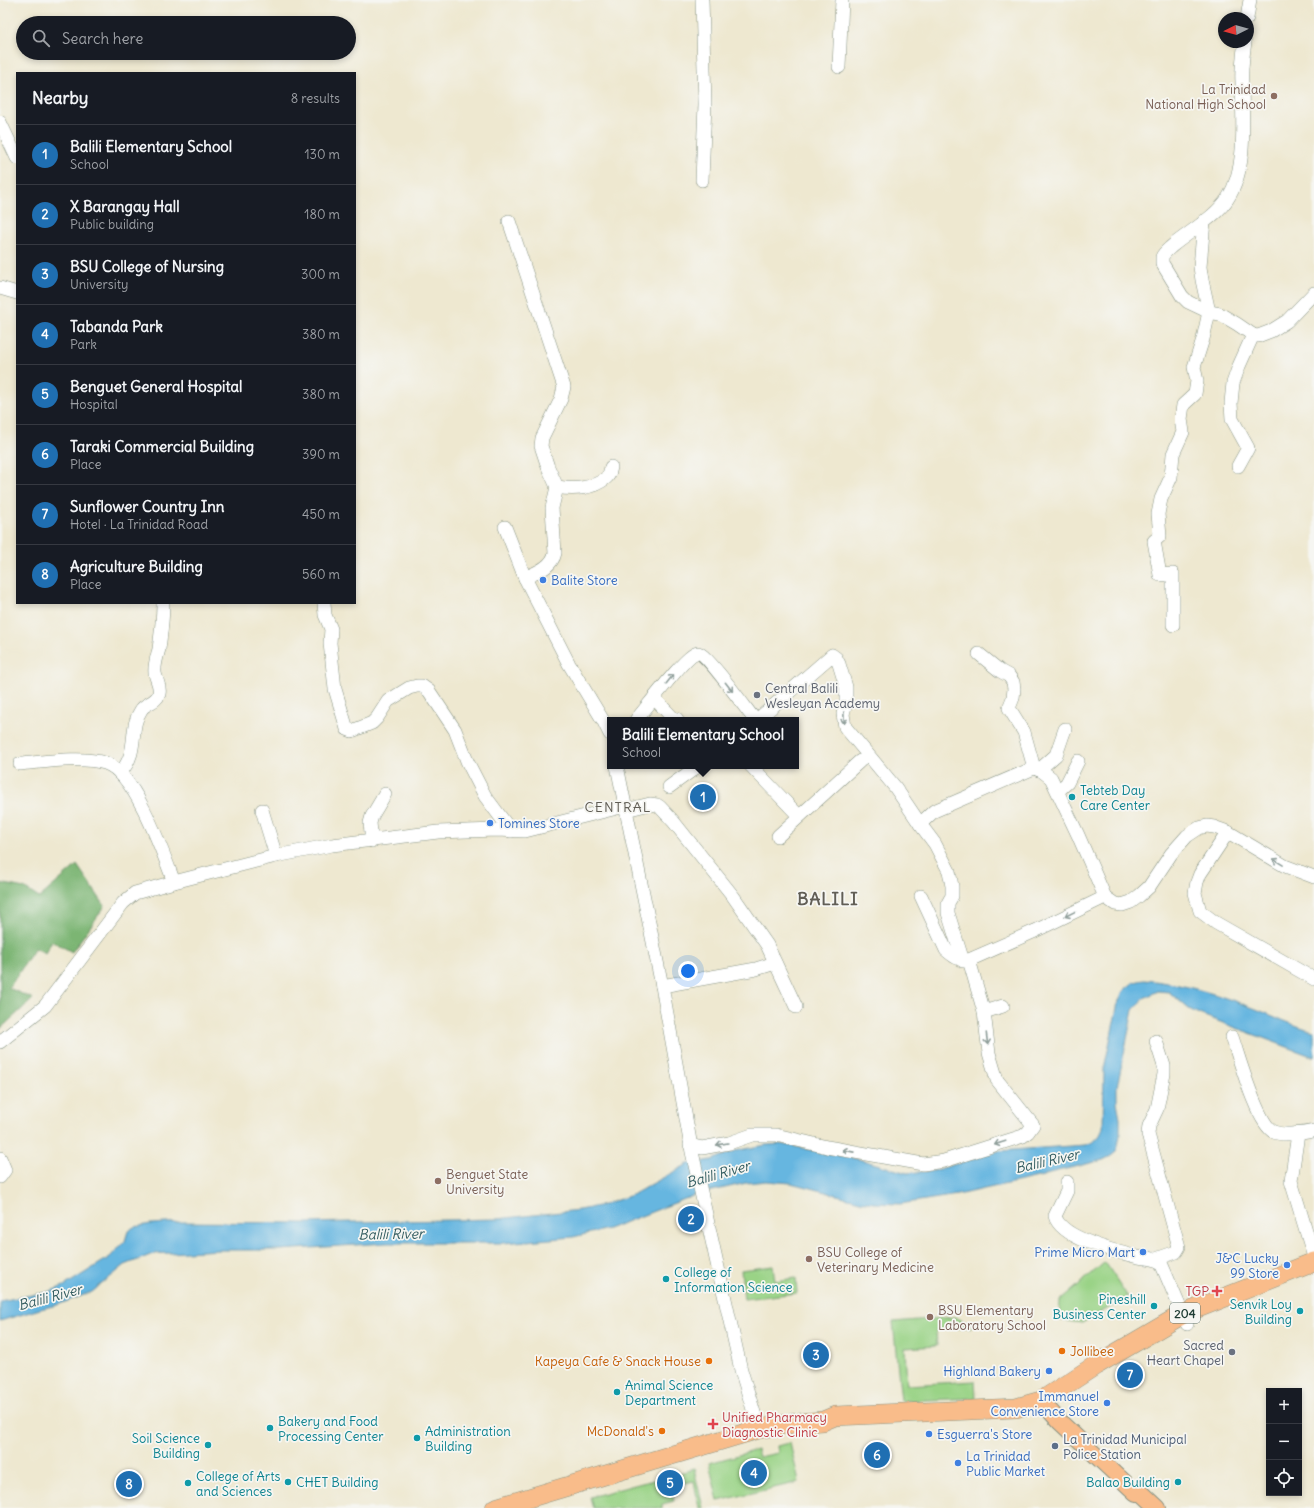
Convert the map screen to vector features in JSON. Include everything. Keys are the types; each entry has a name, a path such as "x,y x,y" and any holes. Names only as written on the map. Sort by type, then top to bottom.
{"highway":[{"name":"204","path":"500,1507 760,1430 786,1424 823,1421 835,1416 1016,1408 1047,1401 1096,1365 1185,1319 1314,1262"},
{"name":"204","path":"1185,1319 1314,1272"}],"main road":[{"path":"1047,1401 1060,1422 1136,1493 1141,1493 1158,1508"}],"street":[{"path":"702,0 705,104 702,180"},
{"path":"839,67 842,0"},
{"path":"1248,12 1250,0"},
{"path":"1245,48 1242,80 1241,156 1237,182 1228,199 1218,210 1165,252 1162,258 1162,263 1182,296 1188,302 1209,312 1220,314 1253,335 1264,334 1287,321 1314,293"},
{"path":"0,122 16,156"},
{"path":"509,221 563,382 563,393 542,438 541,446 557,488 552,508 555,553 554,559 549,565 524,578"},
{"path":"1173,625 1173,574 1160,575 1154,542 1160,536 1158,514 1161,499 1171,477 1173,454 1183,432 1181,419 1184,405 1195,394 1197,381 1194,367 1203,339 1209,312 1200,267 1204,221"},
{"path":"0,288 16,293"},
{"path":"1238,466 1248,448 1232,419 1233,383 1253,335"},
{"path":"557,488 575,489 589,486 607,478 610,474 611,467"},
{"path":"505,527 524,578 569,664 607,728"},
{"path":"120,773 127,765 132,753 135,729 140,710 157,698 159,694 155,665 162,627 163,604"},
{"path":"324,604 331,629 330,643 334,689 346,729 357,730 372,723 388,701 409,688 422,686 429,691 448,718 455,730 467,761 485,796 511,831"},
{"path":"638,717 680,666 692,654 697,652 704,656 754,717"},
{"path":"979,654 1009,676 1013,682 1013,698 1009,708 1024,732 1030,759 1036,769 1051,778 1105,897 1115,904 1122,905 1131,902 1150,887 1181,842 1199,828 1207,826 1228,832 1285,866 1314,877"},
{"path":"691,1148 702,1148 729,1143 752,1135 776,1135 828,1147 922,1164 944,1161 1023,1136 1033,1125 997,1080 989,1053 984,1012 948,913 948,903 952,896 952,886 948,871 935,844 895,787 845,727 843,714 846,703 846,687 836,658 828,658 800,684 760,717"},
{"path":"654,698 672,717"},
{"path":"920,824 934,811 1036,769 1056,755 1065,729"},
{"path":"20,764 54,761 97,761 107,763 120,773 146,813 174,882"},
{"path":"778,836 860,761"},
{"path":"1058,791 1067,784 1078,761"},
{"path":"618,769 662,986 691,1148 741,1370 760,1430"},
{"path":"669,787 694,769"},
{"path":"754,769 799,816"},
{"path":"372,841 370,823 372,816 385,794"},
{"path":"0,1042 46,1006 123,903 129,896 135,893 276,856 332,845 438,832 496,830 525,831 650,804 660,807 680,829 695,850 733,896 767,945 796,1007"},
{"path":"262,810 276,856"},
{"path":"1228,832 1200,874 1197,882 1195,892 1200,911 1216,923 1229,937 1314,979"},
{"path":"921,896 946,950 953,956 966,960 1035,931 1105,897"},
{"path":"662,986 756,969 775,963"},
{"path":"984,1012 1003,1006"},
{"path":"1232,1037 1252,1096 1266,1125 1273,1132 1278,1133 1298,1134 1314,1131"},
{"path":"1156,1041 1164,1066 1164,1074 1156,1109 1149,1126 1148,1134 1179,1247 1176,1252 1156,1259"},
{"path":"1298,1134 1291,1181 1314,1257"},
{"path":"0,1158 5,1170 0,1177"},
{"path":"1067,1182 1067,1191 1055,1216 1060,1225 1089,1243 1113,1251 1156,1259 1161,1262 1185,1319"}],"green space":[{"path":"77,865 105,906 72,952 52,941 45,953 35,948 9,988 33,999 0,1029 0,883 24,888 39,898"},
{"path":"1105,1262 1128,1297 1082,1323 1059,1320 1060,1301"},
{"path":"773,1266 775,1281 796,1278 797,1293 744,1299 741,1270"},
{"path":"955,1317 971,1325 971,1327 936,1330 937,1346 905,1348 907,1385 975,1381 976,1398 901,1401 893,1322"},
{"path":"790,1443 799,1482 718,1501 709,1463 757,1450 759,1457 778,1453 777,1446"},
{"path":"694,1469 703,1508 699,1508 694,1481 671,1486 674,1501 662,1504 662,1508 593,1508 590,1497"}],"water":[{"name":"Balili River","path":"1144,980 1173,984 1215,994 1314,1031 1314,1057 1199,1014 1189,1009 1169,992 1158,991 1144,998 1133,1010 1117,1087 1120,1135 1117,1151 1103,1160 1049,1173 1043,1176 957,1195 900,1204 860,1201 791,1183 766,1181 746,1183 695,1195 608,1229 573,1237 503,1243 386,1243 280,1250 219,1250 153,1254 125,1265 92,1292 57,1305 0,1321 0,1301 48,1292 64,1286 110,1257 125,1241 128,1231 134,1227 151,1224 181,1222 302,1223 497,1219 579,1210 603,1205 632,1195 688,1164 712,1160 735,1151 766,1145 781,1144 862,1160 907,1173 933,1171 998,1151 1085,1145 1097,1139 1103,1128 1104,1069 1118,1003 1123,991 1134,982"}],"place":[{"name":"La Trinidad National High School","path":"1274,96"},
{"name":"Balite Store","path":"543,580"},
{"name":"Central Balili Wesleyan Academy","path":"757,695"},
{"name":"Balili Elementary School","path":"703,797"},
{"name":"Tebteb Day Care Center","path":"1072,797"},
{"name":"Tomines Store","path":"490,823"},
{"name":"Benguet State University","path":"438,1181"},
{"name":"X Barangay Hall","path":"691,1219"},
{"name":"Prime Micro Mart","path":"1143,1252"},
{"name":"BSU College of Veterinary Medicine","path":"809,1259"},
{"name":"J&C Lucky 99 Store","path":"1287,1265"},
{"name":"College of Information Science","path":"666,1279"},
{"name":"TGP","path":"1217,1291"},
{"name":"Pineshill Business Center","path":"1154,1306"},
{"name":"Senvik Loy Building","path":"1300,1311"},
{"name":"BSU Elementary Laboratory School","path":"930,1317"},
{"name":"Jollibee","path":"1062,1351"},
{"name":"Sacred Heart Chapel","path":"1232,1352"},
{"name":"BSU College of Nursing","path":"816,1355"},
{"name":"Kapeya Cafe & Snack House","path":"709,1361"},
{"name":"Highland Bakery","path":"1049,1371"},
{"name":"Sunflower Country Inn","path":"1130,1375"},
{"name":"Animal Science Department","path":"617,1392"},
{"name":"Immanuel Convenience Store","path":"1107,1403"},
{"name":"Unified Pharmacy Diagnostic Clinic","path":"713,1424"},
{"name":"Bakery and Food Processing Center","path":"270,1428"},
{"name":"McDonald's","path":"662,1431"},
{"name":"Esguerra's Store","path":"929,1434"},
{"name":"Administration Building","path":"417,1438"},
{"name":"Soil Science Building","path":"208,1445"},
{"name":"La Trinidad Municipal Police Station","path":"1055,1446"},
{"name":"Taraki Commercial Building","path":"877,1455"},
{"name":"La Trinidad Public Market","path":"958,1463"},
{"name":"Tabanda Park","path":"754,1473"},
{"name":"CHET Building","path":"288,1482"},
{"name":"Balao Building","path":"1178,1482"},
{"name":"College of Arts and Sciences","path":"188,1483"},
{"name":"Benguet General Hospital","path":"670,1483"},
{"name":"Agriculture Building","path":"129,1484"}],"district":[{"name":"CENTRAL","path":"618,807"},
{"name":"BALILI","path":"828,899"}]}
